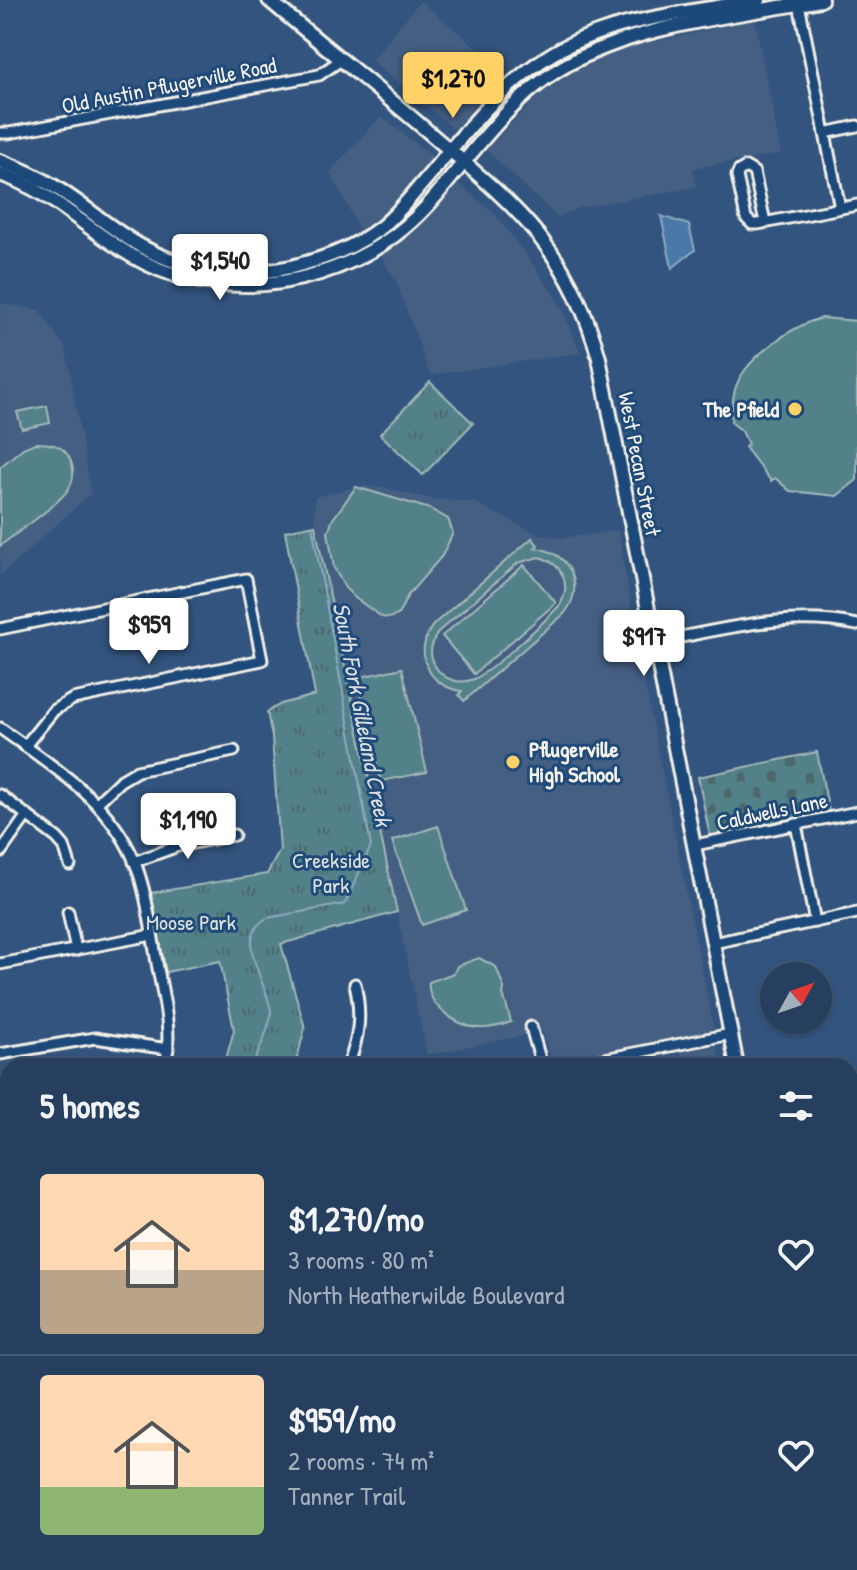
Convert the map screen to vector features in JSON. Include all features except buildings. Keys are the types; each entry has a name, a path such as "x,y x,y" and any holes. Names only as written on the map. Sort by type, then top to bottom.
{"main road":[{"name":"West Pecan Street","path":"269,0 514,206 557,259 582,307 599,358 736,1058"},
{"path":"237,279 299,266 338,252 369,235 400,210 484,112 522,75 546,57 627,25 759,0"},
{"path":"0,174 49,198 143,256 189,279 304,278 348,263 379,247 415,218 517,103 579,58 702,11 821,0"},
{"path":"573,44 579,58"},
{"path":"0,161 54,186 92,223"},
{"path":"369,235 379,247"}],"street":[{"path":"799,4 840,208"},
{"name":"Old Austin Pflugerville Road","path":"0,133 319,75 341,60"},
{"path":"825,133 857,126"},
{"path":"765,222 754,172 746,167 737,176 748,222 765,222 857,205"},
{"path":"742,198 759,195"},
{"path":"0,629 246,579 262,660 73,699 54,710 25,746"},
{"path":"655,642 788,619 811,618 857,625"},
{"path":"0,728 97,803 122,836 134,862 152,935 168,1021 166,1058"},
{"path":"97,803 120,781 137,771 234,751"},
{"path":"0,795 64,846 70,865"},
{"name":"Caldwells Lane","path":"695,845 857,812"},
{"path":"0,853 27,815"},
{"path":"796,824 815,922"},
{"path":"134,862 178,846 234,835"},
{"path":"68,912 76,950"},
{"path":"713,943 857,913"},
{"path":"0,964 152,935"},
{"path":"351,1058 361,1021 355,984"},
{"path":"531,1027 540,1058"},
{"path":"610,1058 731,1034"},
{"path":"0,1054 95,1038 168,1049"}],"shaded area":[{"path":"420,1 506,71 454,129 371,61"},
{"path":"755,20 781,154 693,168 696,187 579,208 557,217 486,150 543,91 578,68 621,49"},
{"path":"381,116 433,157 393,207 360,230 330,172"},
{"path":"459,184 496,215 535,267 562,308 580,353 430,375 396,281 381,256 414,231"},
{"path":"661,216 689,225 695,250 672,268"},
{"path":"0,303 39,310 66,349 91,493 0,576"},
{"name":"Pflugerville High School","path":"356,487 382,487 430,499 473,502 538,534 563,538 618,530 639,656 714,1030 577,1058 551,1058 543,1032 427,1055 315,525 315,497"},
{"path":"717,1046 719,1058 682,1058 681,1052"}],"green space":[{"name":"The Pfield","path":"822,318 857,321 857,480 837,496 790,491 775,478 771,481 745,447 748,444 742,431 731,422 735,388 751,363 773,343 798,327"},
{"path":"430,382 473,423 423,475 380,434"},
{"path":"47,406 50,423 22,429 17,412"},
{"path":"35,443 63,449 73,469 71,484 57,502 0,546 0,467 23,448"},
{"path":"356,487 430,509 448,519 453,533 442,556 408,595 398,615 389,618 382,617 355,598 345,588 334,568 328,532 333,519"},
{"name":"Creekside Park","path":"315,525 397,912 281,944 305,1028 297,1058 226,1058 234,1030 220,961 166,972 150,893 267,874 280,850 272,737 267,712 281,704 315,695 285,531"},
{"path":"532,538 538,545 535,548 557,556 571,572 574,592 564,614 464,701 459,695 462,691 440,683 427,666 424,645 434,624","holes":["539,557 563,575 565,589 560,605 518,645 474,679 452,680 442,675 431,653 439,631 518,563"]},
{"path":"524,565 556,603 474,674 442,636"},
{"path":"402,668 427,772 381,781 356,678"},
{"path":"817,752 829,812 710,837 698,777"},
{"path":"438,826 466,910 422,925 392,841"},
{"path":"479,958 496,967 511,1022 487,1028 470,1026 452,1019 432,999 429,982 454,973 457,966"}],"waterway":[{"name":"South Fork Gilleland Creek","path":"256,1058 271,1017 252,949 252,937 257,927 267,918 345,904 371,846 312,526"}],"place":[{"name":"The Pfield","path":"795,409"},
{"name":"Pflugerville High School","path":"513,762"}],"park label":[{"name":"Moose Park","path":"191,922"}]}
